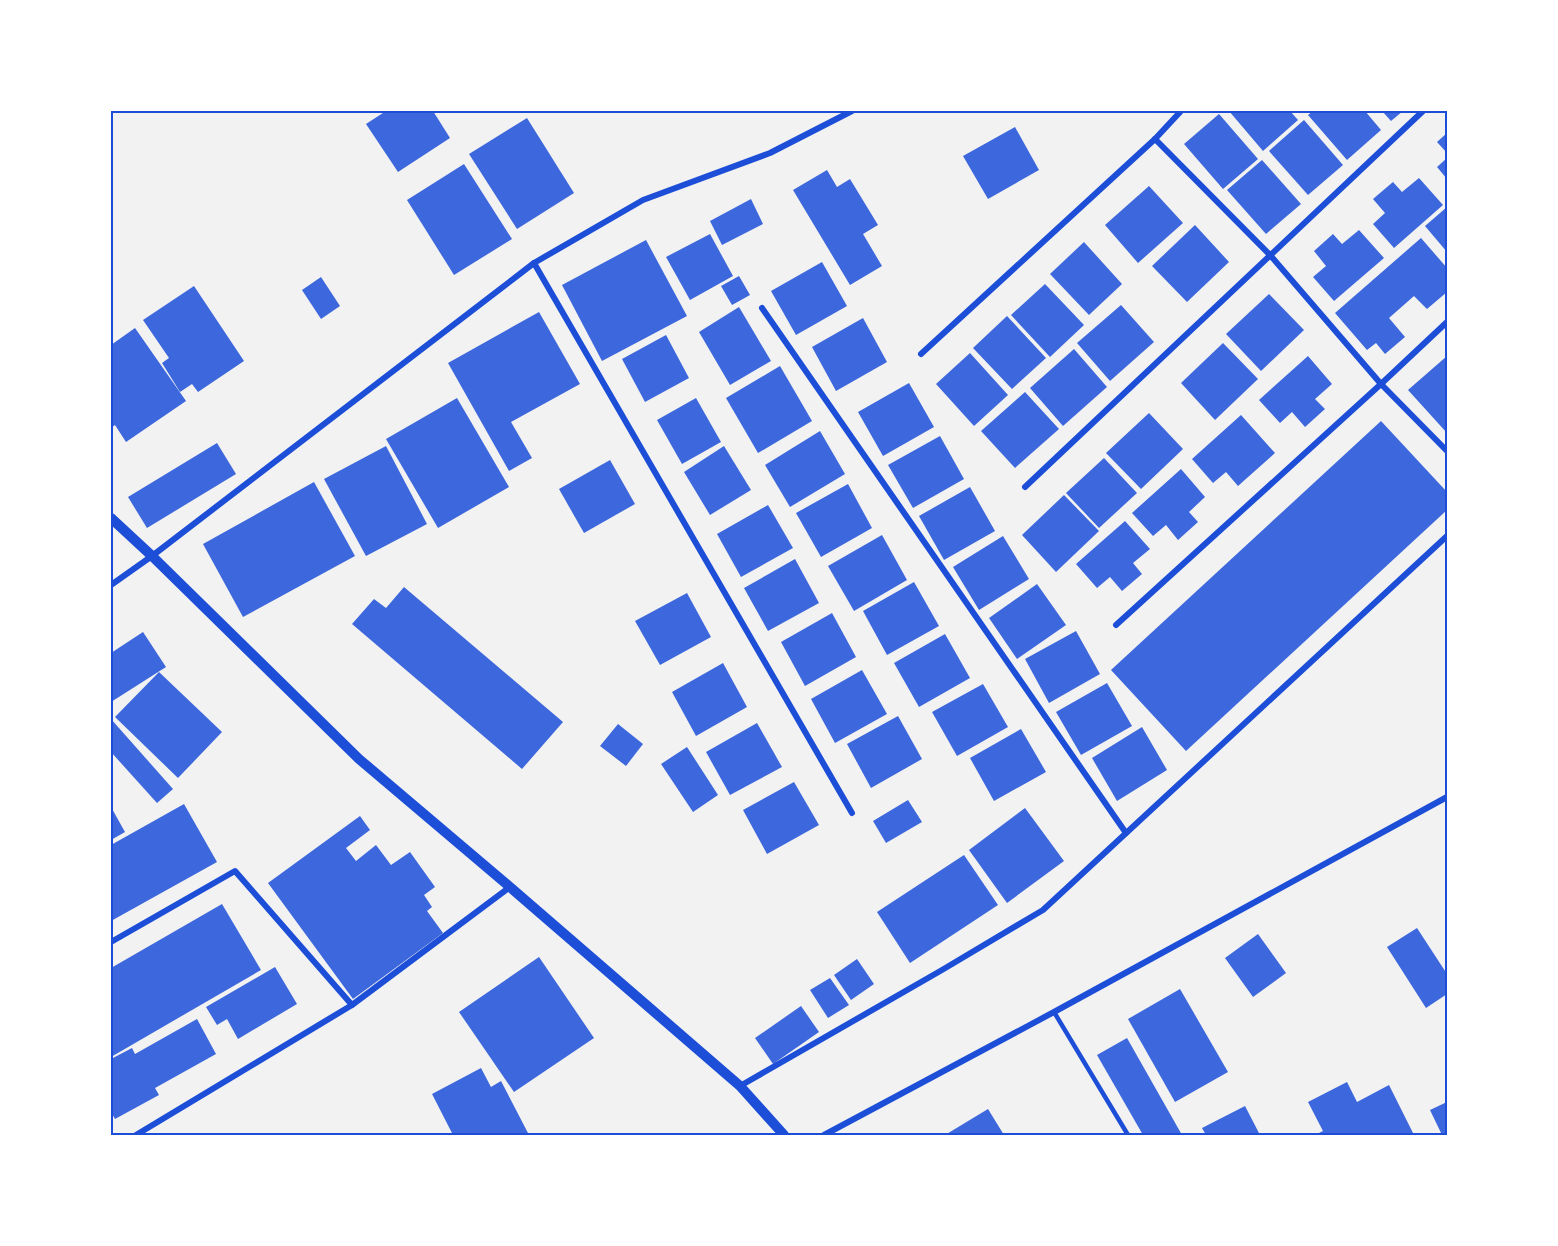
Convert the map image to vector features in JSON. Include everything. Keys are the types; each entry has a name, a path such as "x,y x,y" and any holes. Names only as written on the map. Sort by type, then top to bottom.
{"street":[{"path":"111,585 534,263 643,200 770,153 852,111"},
{"path":"921,354 1155,139 1181,111"},
{"path":"1025,487 1423,111"},
{"path":"1155,139 1270,255 1381,384 1447,451"},
{"path":"534,263 852,813"},
{"path":"762,308 1126,833"},
{"path":"1116,625 1447,322"},
{"path":"111,518 358,759 510,886 740,1086 784,1135"},
{"path":"740,1086 1043,910 1447,536"},
{"path":"824,1135 1447,797"},
{"path":"111,942 235,871 352,1005"},
{"path":"136,1135 352,1005 510,886"}],"lane":[{"path":"1054,1012 1128,1135"}],"building":[{"path":"386,111 433,111 450,138 398,172 366,124"},
{"path":"1229,111 1290,111 1298,120 1263,151"},
{"path":"1313,111 1365,111 1381,130 1347,160 1308,115"},
{"path":"1382,111 1403,111 1391,121"},
{"path":"1219,114 1258,159 1223,189 1184,144"},
{"path":"527,118 574,193 517,229 469,154"},
{"path":"1304,120 1343,165 1308,195 1269,151"},
{"path":"1015,127 1039,170 988,199 963,156"},
{"path":"1447,133 1447,153 1437,142"},
{"path":"1447,158 1447,179 1437,167"},
{"path":"1262,160 1301,204 1266,234 1227,190"},
{"path":"464,164 512,239 454,275 407,200"},
{"path":"827,170 837,187 850,179 878,225 863,234 882,266 850,285 793,190"},
{"path":"1419,178 1443,205 1394,248 1373,224 1385,213 1373,199 1393,182 1402,192"},
{"path":"1149,186 1183,223 1138,263 1105,225"},
{"path":"751,199 763,224 722,245 710,221"},
{"path":"1447,207 1447,252 1425,226"},
{"path":"1195,225 1229,262 1187,302 1152,266"},
{"path":"1359,230 1384,258 1334,301 1313,277 1326,266 1314,251 1333,234 1342,244"},
{"path":"710,234 733,276 690,300 666,257"},
{"path":"1421,238 1447,268 1447,292 1427,309 1414,296 1389,318 1405,337 1385,354 1376,343 1367,350 1335,313"},
{"path":"646,240 687,316 602,361 562,285"},
{"path":"1084,242 1122,284 1089,315 1050,274"},
{"path":"822,262 847,306 796,335 771,291"},
{"path":"739,276 750,295 732,305 721,286"},
{"path":"321,277 340,306 321,319 302,290"},
{"path":"1045,284 1084,325 1050,357 1011,315"},
{"path":"194,286 244,361 198,392 192,384 180,392 162,363 169,358 143,320"},
{"path":"1269,294 1304,330 1261,371 1226,334"},
{"path":"1121,305 1154,342 1110,381 1077,343"},
{"path":"739,307 771,361 730,385 699,332"},
{"path":"539,312 580,384 511,422 532,458 509,471 448,363"},
{"path":"1007,316 1046,358 1012,389 973,348"},
{"path":"863,318 887,362 836,391 812,347"},
{"path":"135,328 186,401 126,442 115,425 111,428 111,345"},
{"path":"666,335 689,378 645,402 622,359"},
{"path":"1223,343 1258,379 1215,420 1181,383"},
{"path":"1074,349 1107,387 1063,426 1030,388"},
{"path":"970,353 1008,395 974,426 936,384"},
{"path":"1308,356 1332,384 1315,399 1325,409 1305,427 1292,412 1280,423 1259,400"},
{"path":"1447,356 1447,433 1408,390"},
{"path":"780,366 812,421 758,453 726,398"},
{"path":"909,383 934,427 883,456 858,412"},
{"path":"1025,392 1059,429 1015,468 981,431"},
{"path":"457,398 509,487 438,528 386,439"},
{"path":"696,398 721,442 682,464 657,420"},
{"path":"1149,413 1183,449 1141,489 1106,453"},
{"path":"1241,415 1275,453 1238,486 1226,472 1213,483 1192,459"},
{"path":"1381,421 1447,492 1447,510 1186,751 1111,670"},
{"path":"820,431 845,474 790,507 765,465"},
{"path":"940,436 964,479 913,508 888,465"},
{"path":"217,443 236,474 147,528 128,497"},
{"path":"386,446 427,524 366,556 324,479"},
{"path":"724,446 751,490 710,515 684,472"},
{"path":"1104,458 1137,493 1099,528 1066,493"},
{"path":"610,460 635,504 584,533 559,489"},
{"path":"1181,469 1205,497 1189,512 1198,522 1178,540 1166,525 1153,536 1132,513"},
{"path":"314,482 355,556 243,617 203,544"},
{"path":"848,484 872,528 821,557 796,513"},
{"path":"970,487 995,531 944,560 919,516"},
{"path":"1064,495 1099,531 1056,572 1022,535"},
{"path":"768,505 793,548 741,577 717,534"},
{"path":"1125,521 1150,549 1133,563 1142,574 1122,591 1110,577 1097,588 1076,564"},
{"path":"882,535 907,580 854,611 828,566"},
{"path":"1003,536 1029,579 979,610 953,567"},
{"path":"795,559 819,603 768,631 744,588"},
{"path":"914,582 939,626 887,655 863,611"},
{"path":"1037,584 1066,625 1017,659 989,618"},
{"path":"404,587 563,722 522,769 352,624 374,599 386,608"},
{"path":"687,593 711,637 660,665 635,621"},
{"path":"832,613 856,657 805,686 781,642"},
{"path":"1076,631 1100,674 1049,703 1025,659"},
{"path":"143,632 166,667 111,702 111,653"},
{"path":"945,634 970,678 919,707 894,663"},
{"path":"723,663 747,707 696,736 672,692"},
{"path":"862,670 887,714 835,743 811,699"},
{"path":"159,672 222,732 178,778 115,717"},
{"path":"1107,683 1132,726 1081,755 1056,712"},
{"path":"983,684 1008,727 957,756 932,712"},
{"path":"898,716 922,759 871,788 847,744"},
{"path":"111,719 173,789 157,803 111,752"},
{"path":"757,723 782,767 730,795 706,752"},
{"path":"618,724 643,744 626,766 600,746"},
{"path":"1142,727 1167,770 1117,801 1092,758"},
{"path":"1021,729 1046,772 994,801 970,758"},
{"path":"687,747 718,795 693,812 661,764"},
{"path":"794,782 819,825 767,854 743,810"},
{"path":"908,800 922,822 886,843 873,821"},
{"path":"184,804 217,862 111,921 111,845"},
{"path":"111,807 125,832 111,840"},
{"path":"1025,808 1064,861 1007,903 969,850"},
{"path":"360,816 370,830 346,848 356,861 376,845 391,865 410,852 435,887 424,895 432,907 427,911 443,933 353,999 268,883"},
{"path":"964,855 998,905 910,963 877,912"},
{"path":"222,904 261,970 111,1057 111,968"},
{"path":"1417,928 1447,974 1447,994 1426,1008 1387,947"},
{"path":"1258,934 1286,973 1253,997 1225,958"},
{"path":"539,957 594,1038 514,1092 459,1012"},
{"path":"857,959 874,984 851,1000 834,975"},
{"path":"275,967 297,1004 238,1039 227,1019 217,1025 206,1007"},
{"path":"830,978 849,1005 828,1018 810,990"},
{"path":"1180,989 1228,1072 1175,1102 1128,1019"},
{"path":"801,1006 819,1032 773,1064 755,1038"},
{"path":"197,1019 216,1054 155,1088 159,1095 115,1119 111,1112 111,1059 132,1048 135,1054"},
{"path":"1127,1038 1182,1135 1143,1135 1097,1055"},
{"path":"481,1068 491,1087 501,1081 529,1135 453,1135 432,1094"},
{"path":"1347,1082 1357,1102 1389,1085 1414,1135 1315,1135 1323,1131 1308,1102"},
{"path":"1447,1102 1447,1135 1442,1135 1430,1110"},
{"path":"1245,1106 1260,1135 1206,1135 1202,1128"},
{"path":"988,1109 1004,1135 945,1135"}]}
